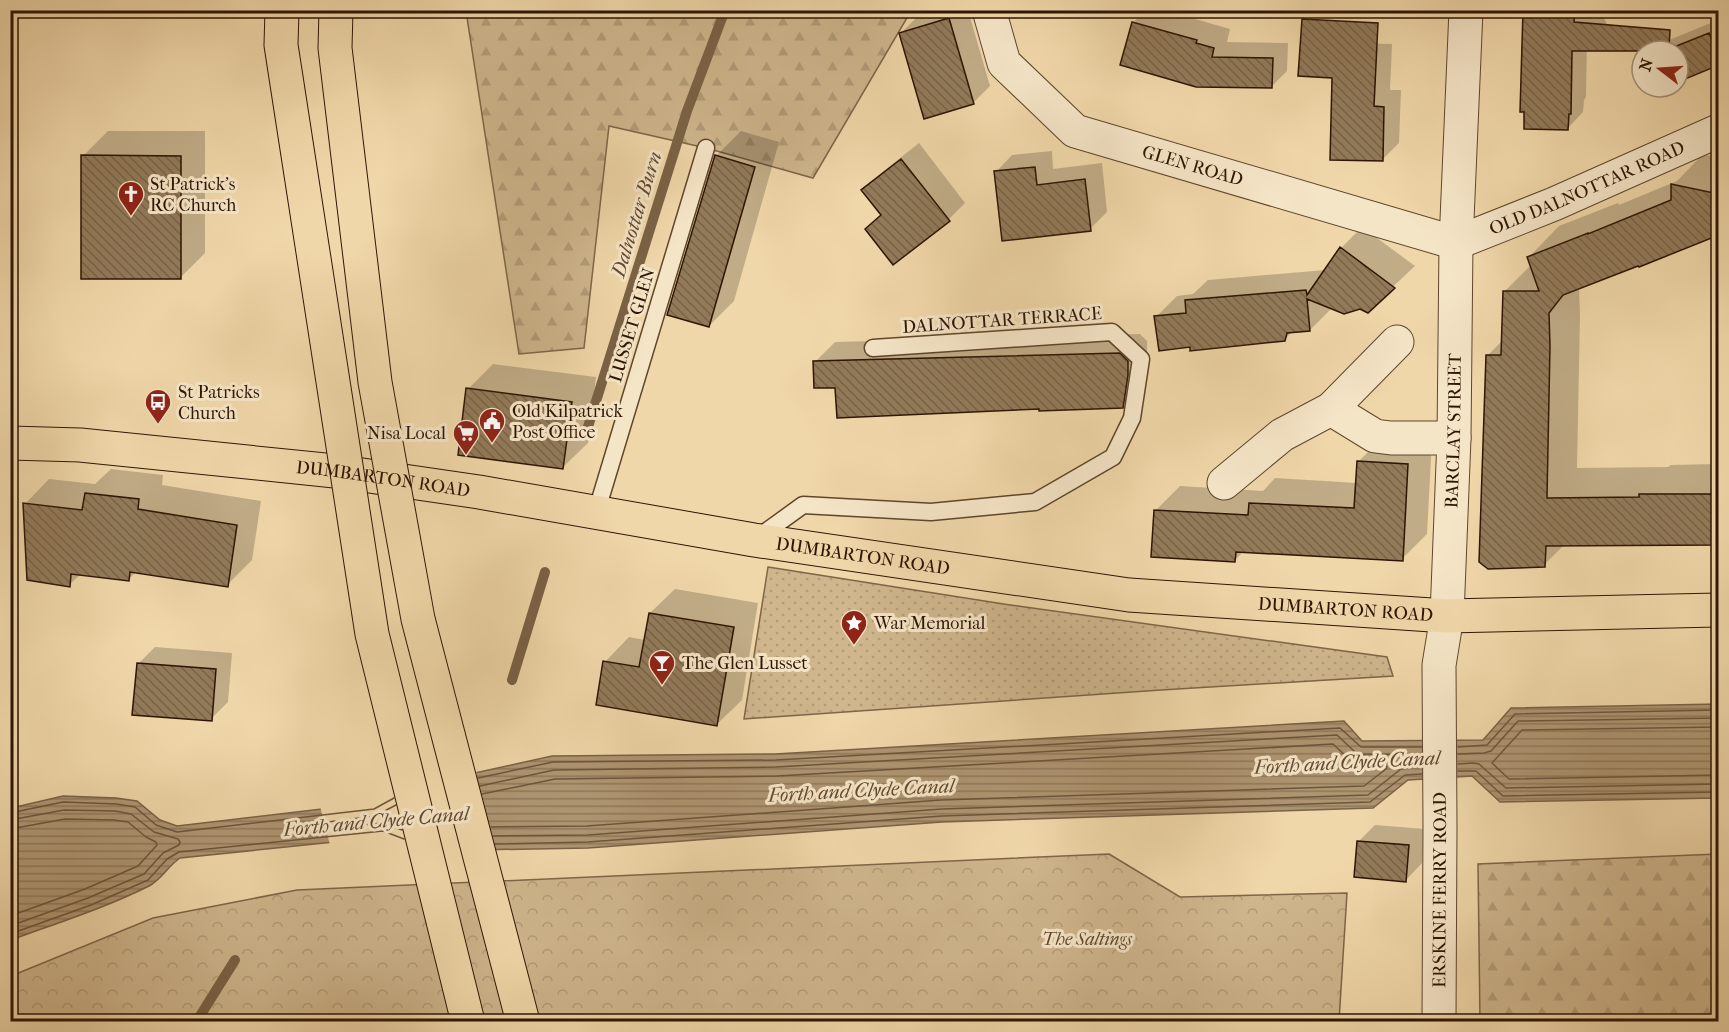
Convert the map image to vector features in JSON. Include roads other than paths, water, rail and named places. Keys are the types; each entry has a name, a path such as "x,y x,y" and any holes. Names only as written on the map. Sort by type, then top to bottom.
{"main road":[{"path":"282,10 281,45 372,634 468,1022"},
{"path":"336,10 335,48 375,382 418,619 523,1022"},
{"name":"DUMBARTON ROAD","path":"10,443 80,445 335,471 479,492 754,540 1128,595 1448,616 1719,610"}],"street":[{"name":"GLEN ROAD","path":"989,10 1004,63 1075,131 1456,243"},
{"name":"BARCLAY STREET","path":"1448,616 1454,438 1456,243 1466,10"},
{"name":"OLD DALNOTTAR ROAD","path":"1456,243 1554,204 1719,131"},
{"path":"1224,483 1282,435 1331,409 1397,342"},
{"path":"1331,409 1375,436 1454,438"},
{"name":"ERSKINE FERRY ROAD","path":"1439,1022 1439,671 1448,616"}],"lane":[{"name":"LUSSET GLEN","path":"596,513 706,148"},
{"name":"DALNOTTAR TERRACE","path":"754,540 803,505 931,512 1035,502 1113,457 1132,418 1141,359 1112,332 873,348"}],"water":[{"name":"Forth and Clyde Canal","path":"1718,704 1718,798 1500,802 1472,776 1408,780 1373,808 942,822 588,848 416,851 383,837 180,858 149,886 98,908 11,940 11,808 63,796 137,801 160,820 177,826 373,803 393,791 552,756 775,754 1344,721 1362,741 1483,740 1511,708"}],"waterway":[{"name":"Dalnottar Burn","path":"587,430 687,111 725,10"},
{"name":"Dalnottar Burn","path":"512,680 545,572"},
{"name":"Dalnottar Burn","path":"194,1022 235,960"}],"place":[{"name":"St Patrick's RC Church","path":"131,217"},
{"name":"St Patricks Church","path":"158,425"},
{"name":"Old Kilpatrick Post Office","path":"492,444"},
{"name":"Nisa Local","path":"466,456"},
{"name":"War Memorial","path":"854,646"},
{"name":"The Glen Lusset","path":"662,686"}],"park label":[{"name":"The Saltings","path":"1087,939"}]}
